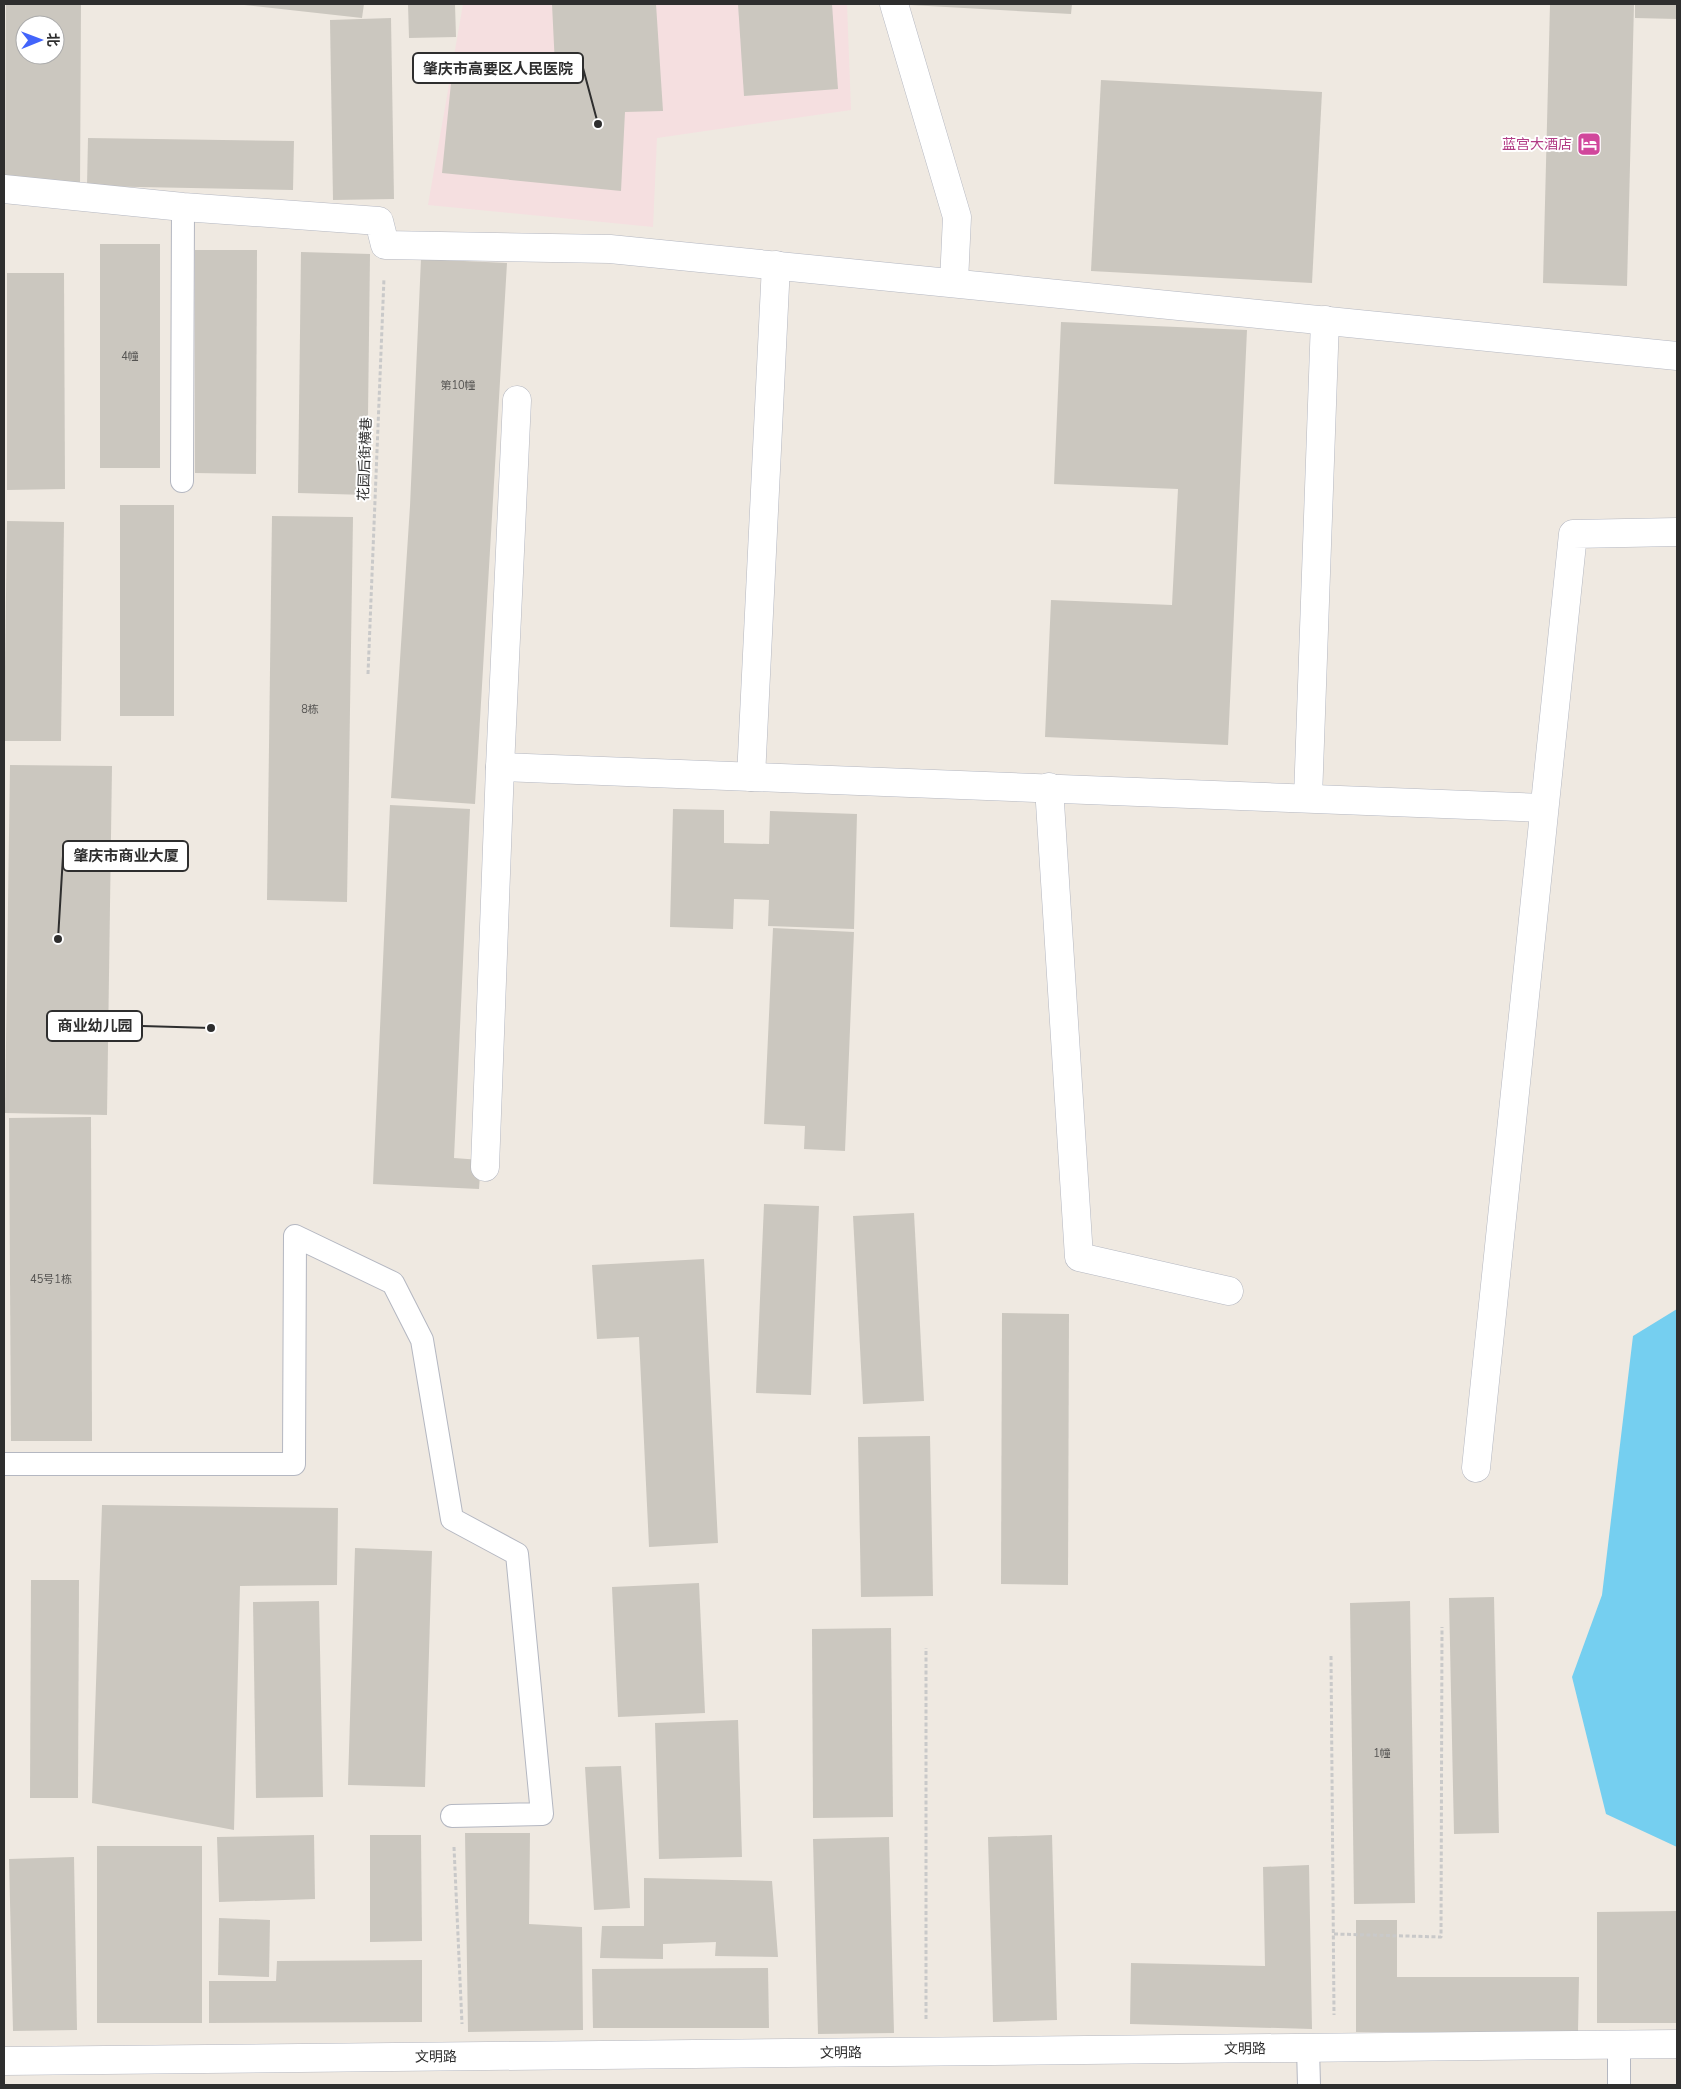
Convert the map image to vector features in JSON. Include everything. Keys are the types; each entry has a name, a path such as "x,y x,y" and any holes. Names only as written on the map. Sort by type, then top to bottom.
{"street":[{"path":"894,4 957,217 954,282"},
{"path":"4,189 184,207 379,221 385,245 610,249 1677,356"},
{"path":"750,777 776,265"},
{"path":"1308,798 1325,320"},
{"path":"486,1167 500,767 517,400"},
{"path":"1476,1468 1573,534 1677,532"},
{"path":"500,767 1544,808"},
{"path":"1049,788 1079,1258 1229,1291"},
{"name":"文明路","path":"4,2061 1677,2044"}],"lane":[{"path":"182,481 184,207"},
{"path":"4,1464 294,1464 296,1236 393,1283 422,1340 452,1519 516,1554 542,1814 452,1816"},
{"path":"1619,2045 1620,2085"},
{"path":"1309,2085 1321,2048"}],"path":[{"name":"花园后街横巷","path":"368,674 385,245"},
{"path":"1334,1934 1441,1936 1442,1627"},
{"path":"926,1648 926,2052"},
{"path":"1321,2048 1334,1934 1331,1656"},
{"path":"452,1816 463,2057"}],"shaded area":[{"path":"463,4 847,4 851,110 657,138 653,227 428,205"}],"water":[{"path":"1677,1309 1677,1847 1606,1814 1572,1677 1602,1595 1633,1336"}],"building":[{"path":"6,4 81,4 80,189 5,188"},
{"path":"235,4 364,4 362,18"},
{"path":"408,4 455,4 456,37 409,38"},
{"path":"552,4 656,4 663,111 625,112 621,191 442,173 453,63 555,66"},
{"path":"738,4 832,4 838,89 744,96"},
{"path":"910,4 1072,4 1071,14"},
{"name":"蓝宫大酒店","path":"1550,4 1634,4 1627,286 1543,283"},
{"path":"1635,4 1677,4 1677,19 1635,18"},
{"path":"391,18 394,199 333,200 330,20"},
{"path":"1101,80 1322,92 1312,283 1091,271"},
{"path":"88,138 294,141 293,190 87,186"},
{"path":"100,244 160,244 160,468 100,468"},
{"path":"195,250 257,250 256,474 195,473"},
{"path":"301,252 370,254 367,495 298,493"},
{"path":"421,259 507,263 475,804 391,798 410,506"},
{"path":"7,273 64,273 65,489 7,490"},
{"path":"1061,322 1247,330 1228,745 1045,737 1051,600 1172,605 1178,489 1054,484"},
{"path":"120,505 174,505 174,716 120,716"},
{"path":"272,516 353,517 347,902 267,900"},
{"path":"7,521 64,522 61,741 4,741"},
{"path":"10,765 112,766 107,1115 5,1113"},
{"path":"390,805 470,809 454,1158 481,1160 479,1189 373,1184"},
{"path":"673,809 724,810 724,843 769,844 770,811 857,814 854,929 768,926 769,900 734,899 733,929 670,927"},
{"path":"773,928 854,932 845,1151 804,1149 805,1126 764,1124"},
{"path":"91,1117 92,1441 11,1441 9,1118"},
{"path":"764,1204 819,1206 811,1395 756,1393"},
{"path":"914,1213 924,1401 863,1404 853,1216"},
{"path":"704,1259 718,1543 649,1547 639,1337 597,1339 592,1265"},
{"path":"1002,1313 1069,1314 1068,1585 1001,1584"},
{"path":"930,1436 933,1596 861,1597 858,1437"},
{"path":"102,1505 338,1508 337,1585 240,1586 234,1830 92,1803"},
{"path":"355,1548 432,1551 425,1787 348,1785"},
{"path":"31,1580 79,1580 78,1798 30,1798"},
{"path":"699,1583 705,1713 618,1717 612,1587"},
{"path":"1494,1597 1499,1833 1454,1834 1449,1598"},
{"path":"319,1601 323,1797 256,1798 253,1602"},
{"path":"1410,1601 1415,1903 1354,1904 1350,1603"},
{"path":"891,1628 893,1817 813,1818 812,1629"},
{"path":"738,1720 742,1857 659,1859 655,1723"},
{"path":"621,1766 630,1908 594,1910 585,1767"},
{"path":"465,1833 530,1833 529,1924 582,1927 583,2030 468,2032"},
{"path":"314,1835 315,1899 219,1902 217,1837"},
{"path":"370,1835 421,1835 422,1941 370,1942"},
{"path":"1052,1835 1057,2020 993,2022 988,1837"},
{"path":"889,1837 894,2033 818,2034 813,1839"},
{"path":"97,1846 202,1846 202,2023 97,2023"},
{"path":"74,1857 77,2030 13,2031 9,1859"},
{"path":"1309,1865 1312,2029 1130,2024 1131,1963 1265,1966 1263,1867"},
{"path":"644,1878 772,1881 778,1957 715,1956 716,1942 663,1944 663,1959 600,1958 602,1926 644,1926"},
{"path":"1677,1911 1677,2023 1597,2023 1597,1912"},
{"path":"219,1918 270,1920 269,1977 218,1975"},
{"path":"1356,1920 1397,1920 1397,1977 1579,1977 1578,2032 1356,2032"},
{"path":"422,1960 422,2022 209,2023 209,1981 276,1981 277,1961"},
{"path":"768,1968 769,2028 593,2028 592,1969"}],"place":[{"name":"肇庆市高要区人民医院","path":"598,124"},
{"name":"蓝宫大酒店","path":"1589,144"},
{"name":"肇庆市商业大厦","path":"58,939"},
{"name":"商业幼儿园","path":"211,1028"}]}
